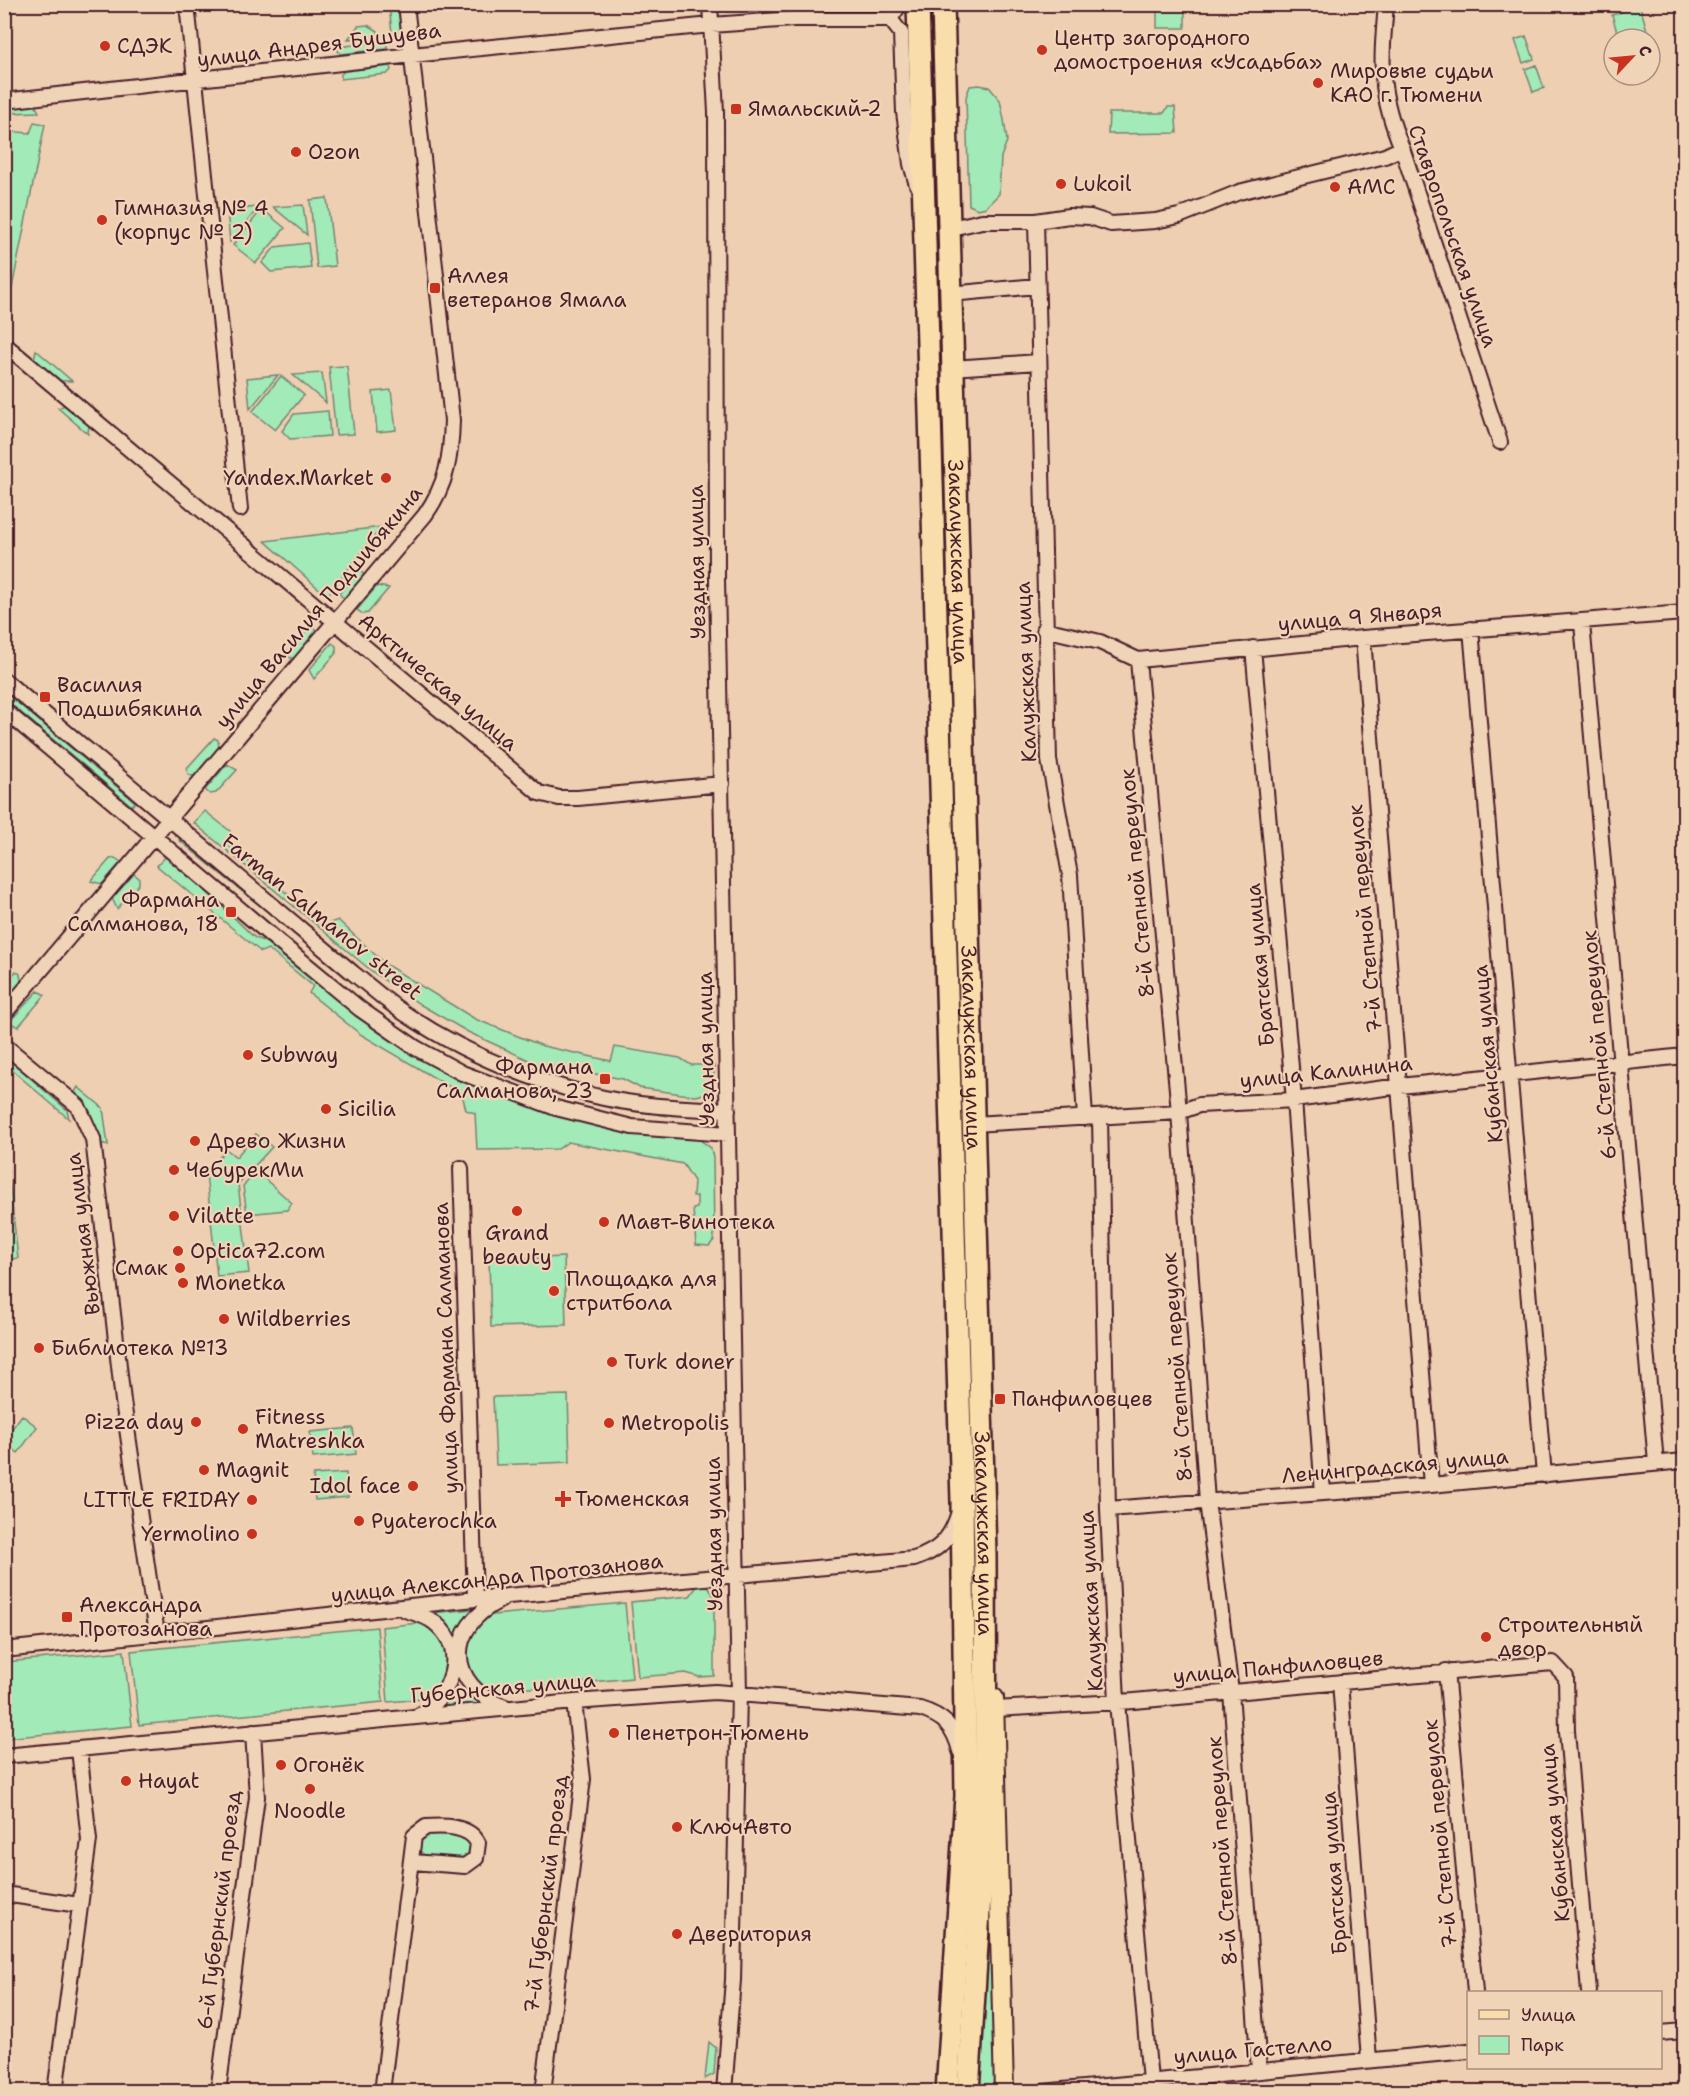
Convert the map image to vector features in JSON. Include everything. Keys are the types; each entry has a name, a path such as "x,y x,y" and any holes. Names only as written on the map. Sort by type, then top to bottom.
{"highway":[{"path":"918,4 926,214 962,1502 965,1774 962,1886 947,2087"},
{"name":"Закалужская улица","path":"943,4 947,230 985,1555 986,1796 968,2091"}],"main road":[{"path":"985,1649 996,1709 1004,2091"}],"street":[{"path":"187,4 240,509"},
{"name":"улица Василия Подшибякина","path":"4,1014 336,624 439,495 447,476 452,451 449,390 406,4"},
{"name":"Уездная улица","path":"710,4 716,112 717,568 739,1693 733,1968 724,2091"},
{"path":"900,4 890,19 901,33 904,112 911,164 926,214"},
{"name":"Ставропольская улица","path":"1386,4 1382,86 1389,116 1402,148 1500,442"},
{"name":"улица Андрея Бушуева","path":"4,101 412,55 711,25 890,19"},
{"path":"947,230 982,221 1036,221 1069,216 1090,217 1111,224 1155,221 1179,216 1239,192 1385,156 1402,148"},
{"name":"Калужская улица","path":"1036,221 1044,629 1049,760 1070,875 1085,1118"},
{"path":"950,294 1037,286"},
{"name":"Арктическая улица","path":"4,344 539,793 548,797 578,798 722,784"},
{"path":"952,368 1039,362"},
{"name":"улица 9 Января","path":"1138,660 1363,638 1582,623 1684,613"},
{"name":"6-й Степной переулок","path":"1582,623 1656,1463"},
{"path":"1044,629 1100,642 1138,660"},
{"name":"Кубанская улица","path":"1471,629 1544,1475"},
{"name":"7-й Степной переулок","path":"1363,638 1431,1485"},
{"name":"Братская улица","path":"1252,648 1294,1100 1323,1493"},
{"name":"8-й Степной переулок","path":"1138,660 1179,1113 1207,1501 1231,1692 1259,2070"},
{"name":"Farman Salmanov street","path":"4,680 353,973 407,1015 462,1047 540,1079 588,1094 643,1103 728,1110"},
{"path":"4,710 360,1009 416,1048 462,1073 556,1108 632,1127 728,1134"},
{"name":"Вьюжная улица","path":"4,1045 78,1107 93,1139 123,1401 157,1634"},
{"name":"улица Калинина","path":"973,1124 1179,1113 1199,1105 1294,1100 1400,1086 1684,1056"},
{"name":"Калужская улица","path":"1100,1119 1108,1509 1117,1702 1150,2081"},
{"name":"улица Фармана Салманова","path":"461,1168 475,1599"},
{"name":"Ленинградская улица","path":"1108,1509 1431,1485 1684,1461"},
{"name":"улица Александра Протозанова","path":"4,1650 475,1599 914,1559 930,1554 943,1545 952,1532 962,1502"},
{"path":"509,1596 475,1616 463,1634 459,1653 463,1672 472,1688 488,1701 509,1709"},
{"path":"399,1608 421,1614 435,1623 447,1638 452,1653 453,1668 449,1686 430,1709 413,1718"},
{"name":"улица Панфиловцев","path":"996,1709 1117,1702 1553,1663 1562,1670"},
{"name":"Кубанская улица","path":"1562,1670 1566,1677 1567,1731 1589,1991"},
{"name":"7-й Степной переулок","path":"1446,1671 1475,1991"},
{"name":"Братская улица","path":"1340,1682 1369,2060"},
{"name":"Губернская улица","path":"4,1756 574,1702 739,1693 920,1709 939,1714 950,1725 954,1733 965,1774"},
{"name":"7-й Губернский проезд","path":"543,2091 583,1779 574,1702"},
{"name":"6-й Губернский проезд","path":"218,2091 257,1797 253,1732"},
{"path":"55,2091 89,1840 79,1749"},
{"path":"382,2091 414,1836 426,1827 462,1829 470,1832 478,1843 476,1858 465,1866 412,1862"},
{"path":"4,1894 79,1905"},
{"path":"1662,2033 1684,2031"},
{"name":"улица Гастелло","path":"1042,2091 1467,2051"}],"green space":[{"path":"389,5 398,5 401,32 392,33"},
{"path":"1157,5 1185,5 1185,28 1157,28"},
{"path":"1640,6 1646,27 1616,27 1612,15"},
{"path":"368,25 378,31 378,36 348,39 358,26"},
{"path":"1526,36 1534,59 1523,63 1515,40"},
{"path":"385,41 388,49 341,54 338,51 338,47"},
{"path":"1536,65 1544,88 1533,92 1525,69"},
{"path":"390,66 391,70 387,74 341,79 341,74 345,71"},
{"path":"970,86 989,87 1000,100 1007,141 1001,157 999,194 986,207 978,209 969,205 966,97"},
{"path":"35,105 39,112 8,113 8,107"},
{"path":"1168,107 1175,107 1177,133 1108,134 1109,113 1164,113"},
{"path":"34,122 45,124 12,288 4,287 5,131 30,133"},
{"path":"327,198 335,266 317,268 310,200"},
{"path":"303,205 307,235 273,207"},
{"path":"259,207 230,242 227,210"},
{"path":"262,209 285,228 256,263 233,245"},
{"path":"308,243 311,268 271,272 262,263 275,247"},
{"path":"36,350 72,381 61,381 34,359"},
{"path":"347,366 354,434 336,435 329,367"},
{"path":"322,373 326,402 326,403 293,375"},
{"path":"278,375 250,409 247,378"},
{"path":"281,376 304,395 275,430 252,412"},
{"path":"391,390 396,430 377,432 373,392"},
{"path":"65,405 89,425 88,434 58,408"},
{"path":"328,411 330,436 290,439 282,431 294,414"},
{"path":"382,527 327,596 265,541"},
{"path":"359,569 364,575 345,599 339,594"},
{"path":"377,586 389,588 368,613 363,614 357,610"},
{"path":"313,627 318,631 296,659 288,657 286,654 308,628"},
{"path":"332,643 336,646 336,653 314,679 309,670"},
{"path":"5,692 135,802 132,806 5,699"},
{"path":"214,738 218,740 219,748 194,776 188,775 187,768"},
{"path":"227,764 237,770 216,793 210,794 205,790"},
{"path":"205,811 230,831 227,844 325,925 338,920 385,964 475,1019 543,1046 611,1061 615,1047 680,1058 691,1065 714,1065 714,1075 709,1089 696,1096 640,1088 623,1079 535,1063 468,1032 421,1005 374,973 194,823"},
{"path":"182,837 405,1018 520,1076 668,1111 667,1116 588,1102 519,1080 462,1056 402,1021 179,840"},
{"path":"168,854 254,937 274,946 448,1073 700,1140 711,1148 713,1158 714,1240 709,1246 696,1245 693,1209 697,1208 697,1196 693,1196 694,1181 683,1164 568,1142 558,1149 477,1150 475,1113 466,1110 462,1094 360,1034 309,993 313,986 268,949 261,952 157,866"},
{"path":"115,858 121,862 102,884 91,881 110,859"},
{"path":"134,874 139,878 139,884 117,909 112,898"},
{"path":"16,971 20,974 21,982 5,1001 5,985"},
{"path":"38,991 45,995 18,1027 9,1022"},
{"path":"5,1056 67,1110 69,1119 5,1064"},
{"path":"78,1087 103,1108 108,1145 100,1143 90,1111 74,1094"},
{"path":"256,1134 272,1147 238,1184 249,1273 217,1276 206,1174 226,1149 236,1157"},
{"path":"5,1160 7,1160 18,1258 5,1260"},
{"path":"257,1172 292,1203 287,1210 247,1214 243,1186"},
{"path":"564,1257 566,1325 491,1327 489,1260"},
{"path":"568,1395 570,1462 496,1465 493,1397"},
{"path":"22,1415 37,1427 18,1453 5,1443 5,1438"},
{"path":"353,1428 356,1454 313,1458 310,1432"},
{"path":"346,1473 348,1497 315,1500 313,1475"},
{"path":"698,1585 707,1585 714,1596 714,1676 699,1677 686,1673 638,1677 631,1602 690,1596"},
{"path":"625,1603 632,1678 487,1692 471,1675 466,1660 465,1643 470,1631 482,1616"},
{"path":"474,1609 462,1623 455,1644 432,1613"},
{"path":"427,1622 437,1631 447,1649 446,1668 434,1698 388,1702 382,1627"},
{"path":"377,1627 383,1702 139,1725 131,1651"},
{"path":"124,1651 132,1726 5,1738 5,1662"},
{"path":"475,1697 484,1703 439,1708 445,1700"},
{"path":"993,1779 999,2091 975,2092"},
{"path":"428,1832 462,1834 472,1839 470,1854 465,1857 443,1859 423,1854 419,1850 418,1841"},
{"path":"709,2042 716,2048 714,2074 705,2079"}],"place":[{"name":"СДЭК","path":"105,46"},
{"name":"Центр загородного домостроения «Усадьба»","path":"1042,50"},
{"name":"Мировые судьи КАО г. Тюмени","path":"1318,83"},
{"name":"Ямальский-2","path":"736,109"},
{"name":"Ozon","path":"296,152"},
{"name":"Lukoil","path":"1061,184"},
{"name":"АМС","path":"1335,187"},
{"name":"Гимназия № 4 (корпус № 2)","path":"102,220"},
{"name":"Аллея ветеранов Ямала","path":"435,288"},
{"name":"Yandex.Market","path":"386,478"},
{"name":"Василия Подшибякина","path":"45,697"},
{"name":"Фармана Салманова, 18","path":"231,912"},
{"name":"Subway","path":"248,1055"},
{"name":"Фармана Салманова, 23","path":"605,1079"},
{"name":"Sicilia","path":"326,1109"},
{"name":"Древо Жизни","path":"195,1141"},
{"name":"ЧебурекМи","path":"174,1170"},
{"name":"Grand beauty","path":"517,1211"},
{"name":"Vilatte","path":"174,1216"},
{"name":"Мавт-Винотека","path":"604,1222"},
{"name":"Optica72.com","path":"178,1251"},
{"name":"Смак","path":"180,1268"},
{"name":"Monetka","path":"183,1283"},
{"name":"Площадка для стритбола","path":"554,1291"},
{"name":"Wildberries","path":"224,1319"},
{"name":"Библиотека №13","path":"39,1348"},
{"name":"Turk doner","path":"612,1362"},
{"name":"Панфиловцев","path":"1000,1399"},
{"name":"Pizza day","path":"196,1422"},
{"name":"Metropolis","path":"609,1423"},
{"name":"Fitness Matreshka","path":"243,1429"},
{"name":"Magnit","path":"204,1470"},
{"name":"Idol face","path":"413,1486"},
{"name":"Тюменская","path":"563,1499"},
{"name":"LITTLE FRIDAY","path":"252,1500"},
{"name":"Pyaterochka","path":"359,1521"},
{"name":"Yermolino","path":"252,1534"},
{"name":"Александра Протозанова","path":"67,1617"},
{"name":"Строительный двор","path":"1486,1637"},
{"name":"Пенетрон-Тюмень","path":"614,1733"},
{"name":"Огонёк","path":"281,1765"},
{"name":"Hayat","path":"126,1781"},
{"name":"Noodle","path":"310,1789"},
{"name":"КлючАвто","path":"677,1827"},
{"name":"Дверитория","path":"677,1934"}]}
